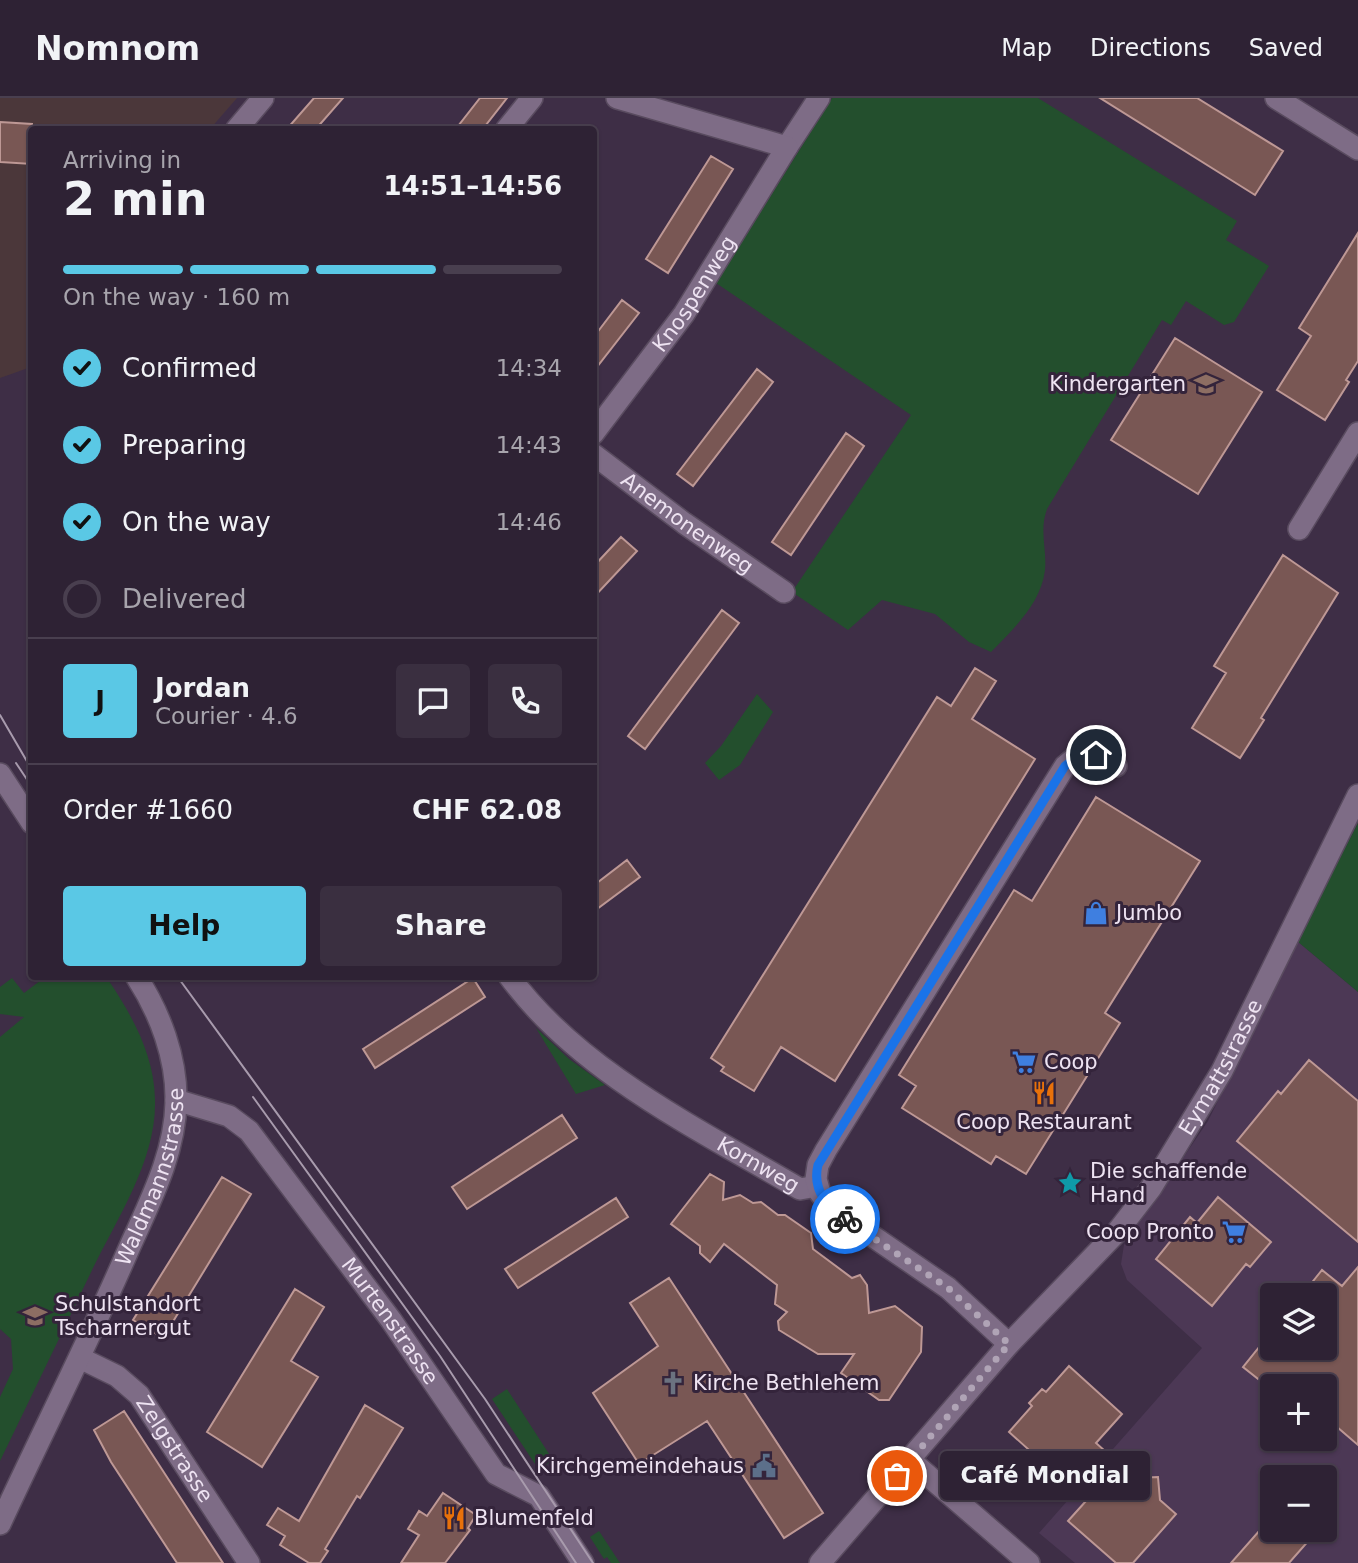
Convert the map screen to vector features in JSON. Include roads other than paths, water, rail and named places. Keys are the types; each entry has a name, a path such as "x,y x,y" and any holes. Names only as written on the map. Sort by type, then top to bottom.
{"street":[{"path":"239,126 263,98"},
{"path":"509,126 532,98"},
{"path":"617,98 787,147"},
{"name":"Knospenweg","path":"597,429 684,314 819,98"},
{"path":"1276,98 1358,149"},
{"path":"1299,529 1358,433"},
{"name":"Anemonenweg","path":"597,457 684,523 784,592"},
{"path":"817,1186 818,1165 826,1150 1065,766 1079,755 1087,754 1116,766"},
{"path":"0,774 28,817"},
{"name":"Eymattstrasse","path":"820,1563 1009,1344 1116,1232 1177,1149 1222,1071 1358,795"},
{"name":"Waldmannstrasse","path":"0,1524 80,1358 160,1177 171,1141 176,1100 168,1046 152,1004 138,980"},
{"name":"Kornweg","path":"512,980 550,1026 578,1051 618,1079 800,1189 817,1186 837,1213 948,1288 1009,1344"},
{"name":"Murtenstrasse","path":"176,1100 229,1116 248,1131 391,1320 496,1474 539,1496 583,1563"},
{"name":"Zelgstrasse","path":"80,1358 117,1376 139,1395 249,1563"},
{"path":"910,1460 1029,1563"}],"tram line":[{"path":"0,715 28,763"},
{"path":"16,763 28,781"},
{"path":"180,980 485,1399 593,1563"},
{"path":"253,1097 440,1356 576,1563"}],"place":[{"name":"Kindergarten","path":"1206,384"},
{"name":"Jumbo","path":"1096,913"},
{"name":"Coop","path":"1024,1062"},
{"name":"Coop Restaurant","path":"1044,1093"},
{"name":"Die schaffende Hand","path":"1070,1183"},
{"name":"Coop Pronto","path":"1234,1232"},
{"name":"Schulstandort Tscharnergut","path":"35,1316"},
{"name":"Kirche Bethlehem","path":"673,1383"},
{"name":"Kirchgemeindehaus","path":"764,1466"},
{"name":"Café Mondial","path":"897,1476"},
{"name":"Blumenfeld","path":"454,1518"}]}
